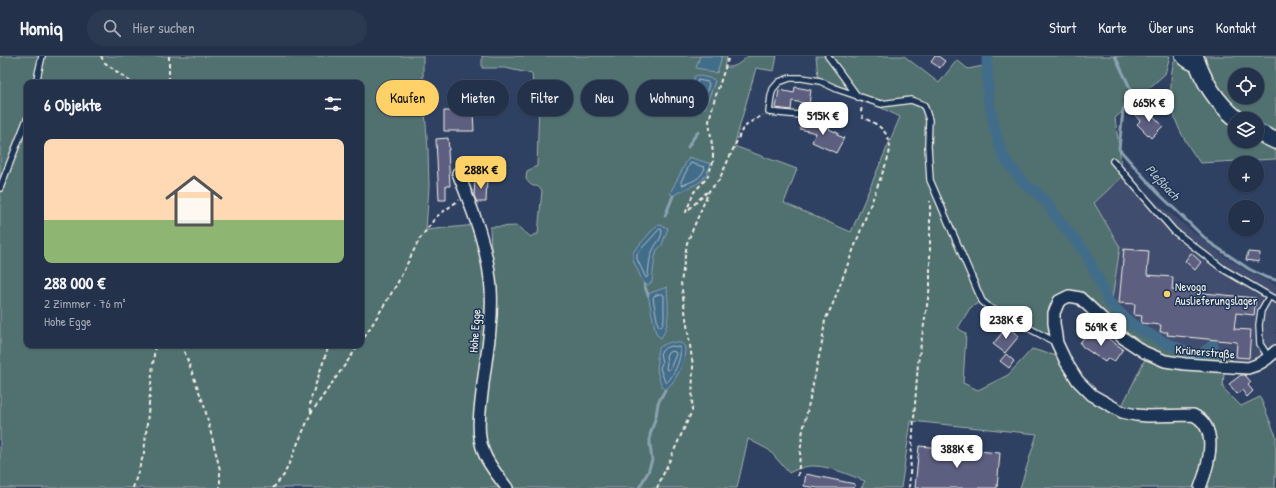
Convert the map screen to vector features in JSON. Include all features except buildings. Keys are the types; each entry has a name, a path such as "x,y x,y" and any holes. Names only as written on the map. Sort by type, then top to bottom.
{"main road":[{"path":"1197,61 1204,80 1212,94 1229,112"},
{"path":"1264,135 1276,141"}],"street":[{"path":"1181,56 1193,65 1197,61"},
{"name":"Hohe Egge","path":"458,173 467,194 484,246 489,268 491,291 488,346 480,411 480,436 484,454 507,488"},
{"name":"Krünerstraße","path":"1200,488 1210,446 1208,430 1204,422 1199,417 1193,415 1148,416 1122,412 1092,395 1078,381 1066,362 1057,343 1054,313 1058,302 1069,296 1080,298 1123,338 1144,352 1165,361 1185,364 1248,368 1256,366 1272,354"}],"lane":[{"path":"37,80 42,56"},
{"path":"828,56 858,97"},
{"path":"819,117 769,112 773,89 779,82 790,78 802,78 820,81 858,97 881,104 911,100 924,105 929,120 928,146 930,180 982,301 990,308 1057,343"},
{"path":"0,188 24,127"},
{"path":"1113,161 1174,231 1223,269 1276,300"},
{"path":"1269,297 1261,311 1259,325 1260,344 1272,354"}],"path":[{"path":"101,56 104,62 128,80"},
{"path":"169,56 170,80"},
{"path":"729,56 709,121 713,162 707,178 694,192 686,212 719,180 742,130 749,123 769,112"},
{"path":"798,476 802,435 822,343 825,320 850,259 887,161 890,148 887,134 877,125 863,118 861,108 865,99"},
{"path":"909,488 918,364 930,286 930,180"},
{"path":"657,488 692,411 693,366 681,283 687,243 709,191"},
{"path":"364,338 397,284 419,240 436,218 467,194"},
{"path":"133,488 144,453 155,348"},
{"path":"183,348 204,405 220,470 220,488"},
{"path":"311,413 310,401 328,348"},
{"path":"273,488 284,475 311,413 357,348"}],"shaded area":[{"path":"1123,176 1222,255 1252,274 1276,285 1276,346 1256,363 1236,365 1229,356 1157,343 1112,299 1120,247 1094,203"}],"green space":[{"path":"0,56 423,56 423,80 376,80 376,116 425,116 429,186 426,230 476,225 489,291 476,434 504,488 0,488 0,192 24,131 24,348 364,348 364,80 24,80 24,127 0,188"},
{"path":"482,56 727,56 724,67 732,67 743,61 748,56 777,56 774,71 756,68 734,146 797,169 784,203 851,232 900,117 818,77 816,56 841,56 855,58 859,56 904,56 939,83 957,60 968,69 983,66 985,56 1170,56 1165,74 1115,118 1123,176 1094,203 1120,247 1112,299 1157,343 1229,357 1236,365 1167,359 1130,339 1075,292 1065,291 1054,299 1048,318 1050,333 1045,334 983,300 970,308 958,328 966,334 963,383 978,390 1008,375 1032,349 1057,356 1062,367 1078,385 1099,404 1188,419 1197,424 1202,431 1204,450 1203,460 1195,488 1020,488 1037,434 911,421 901,488 861,488 865,481 825,467 808,466 789,473 769,450 748,439 737,488 510,488 483,444 492,269 490,227 517,226 531,237 538,234 542,190 529,183 526,179 527,171 537,166 539,116 573,116 573,80 533,80 532,74 505,68 482,68"},
{"path":"1202,56 1276,56 1276,133 1264,126 1264,112 1240,112 1231,104 1264,104 1264,68 1228,68 1228,101 1213,80"},
{"path":"1176,57 1196,75 1228,116 1228,148 1264,148 1264,142 1276,148 1276,159 1264,160 1264,156 1228,156 1228,162 1200,163 1182,135 1172,107 1171,77"},
{"path":"1146,357 1224,372 1223,388 1241,406 1260,397 1276,436 1275,488 1205,488 1214,464 1216,440 1214,432 1205,416 1197,412 1186,410 1147,412 1121,408"}],"water":[{"path":"700,56 722,56 717,73 696,68"},
{"path":"697,75 713,79 715,81 708,100 708,80 694,80 694,77"},
{"path":"689,157 711,164 704,178 700,182 673,196 670,193"},
{"path":"660,225 668,228 662,245 657,250 652,282 648,285 644,284 633,260 633,252 656,226"},
{"path":"667,287 668,320 661,338 656,334 648,295"},
{"path":"671,342 681,343 685,347 685,353 680,371 673,382 665,390 658,376 657,351 663,345"}],"waterway":[{"path":"987,56 988,98 1002,154 1026,185 1036,192 1048,204 1057,218 1086,253 1109,302 1121,315 1136,327 1166,343 1193,354 1200,355 1213,345"},
{"name":"Pleßbach","path":"1115,56 1131,90 1123,110 1119,149 1158,193 1209,242 1249,269 1265,277 1276,280"},
{"path":"688,147 698,132"},
{"path":"665,216 673,196"},
{"path":"644,284 648,295"},
{"path":"639,488 648,472 652,460 650,435 656,416 658,403 665,390"}],"place":[{"name":"Nevoga Auslieferungslager","path":"1167,294"}]}
